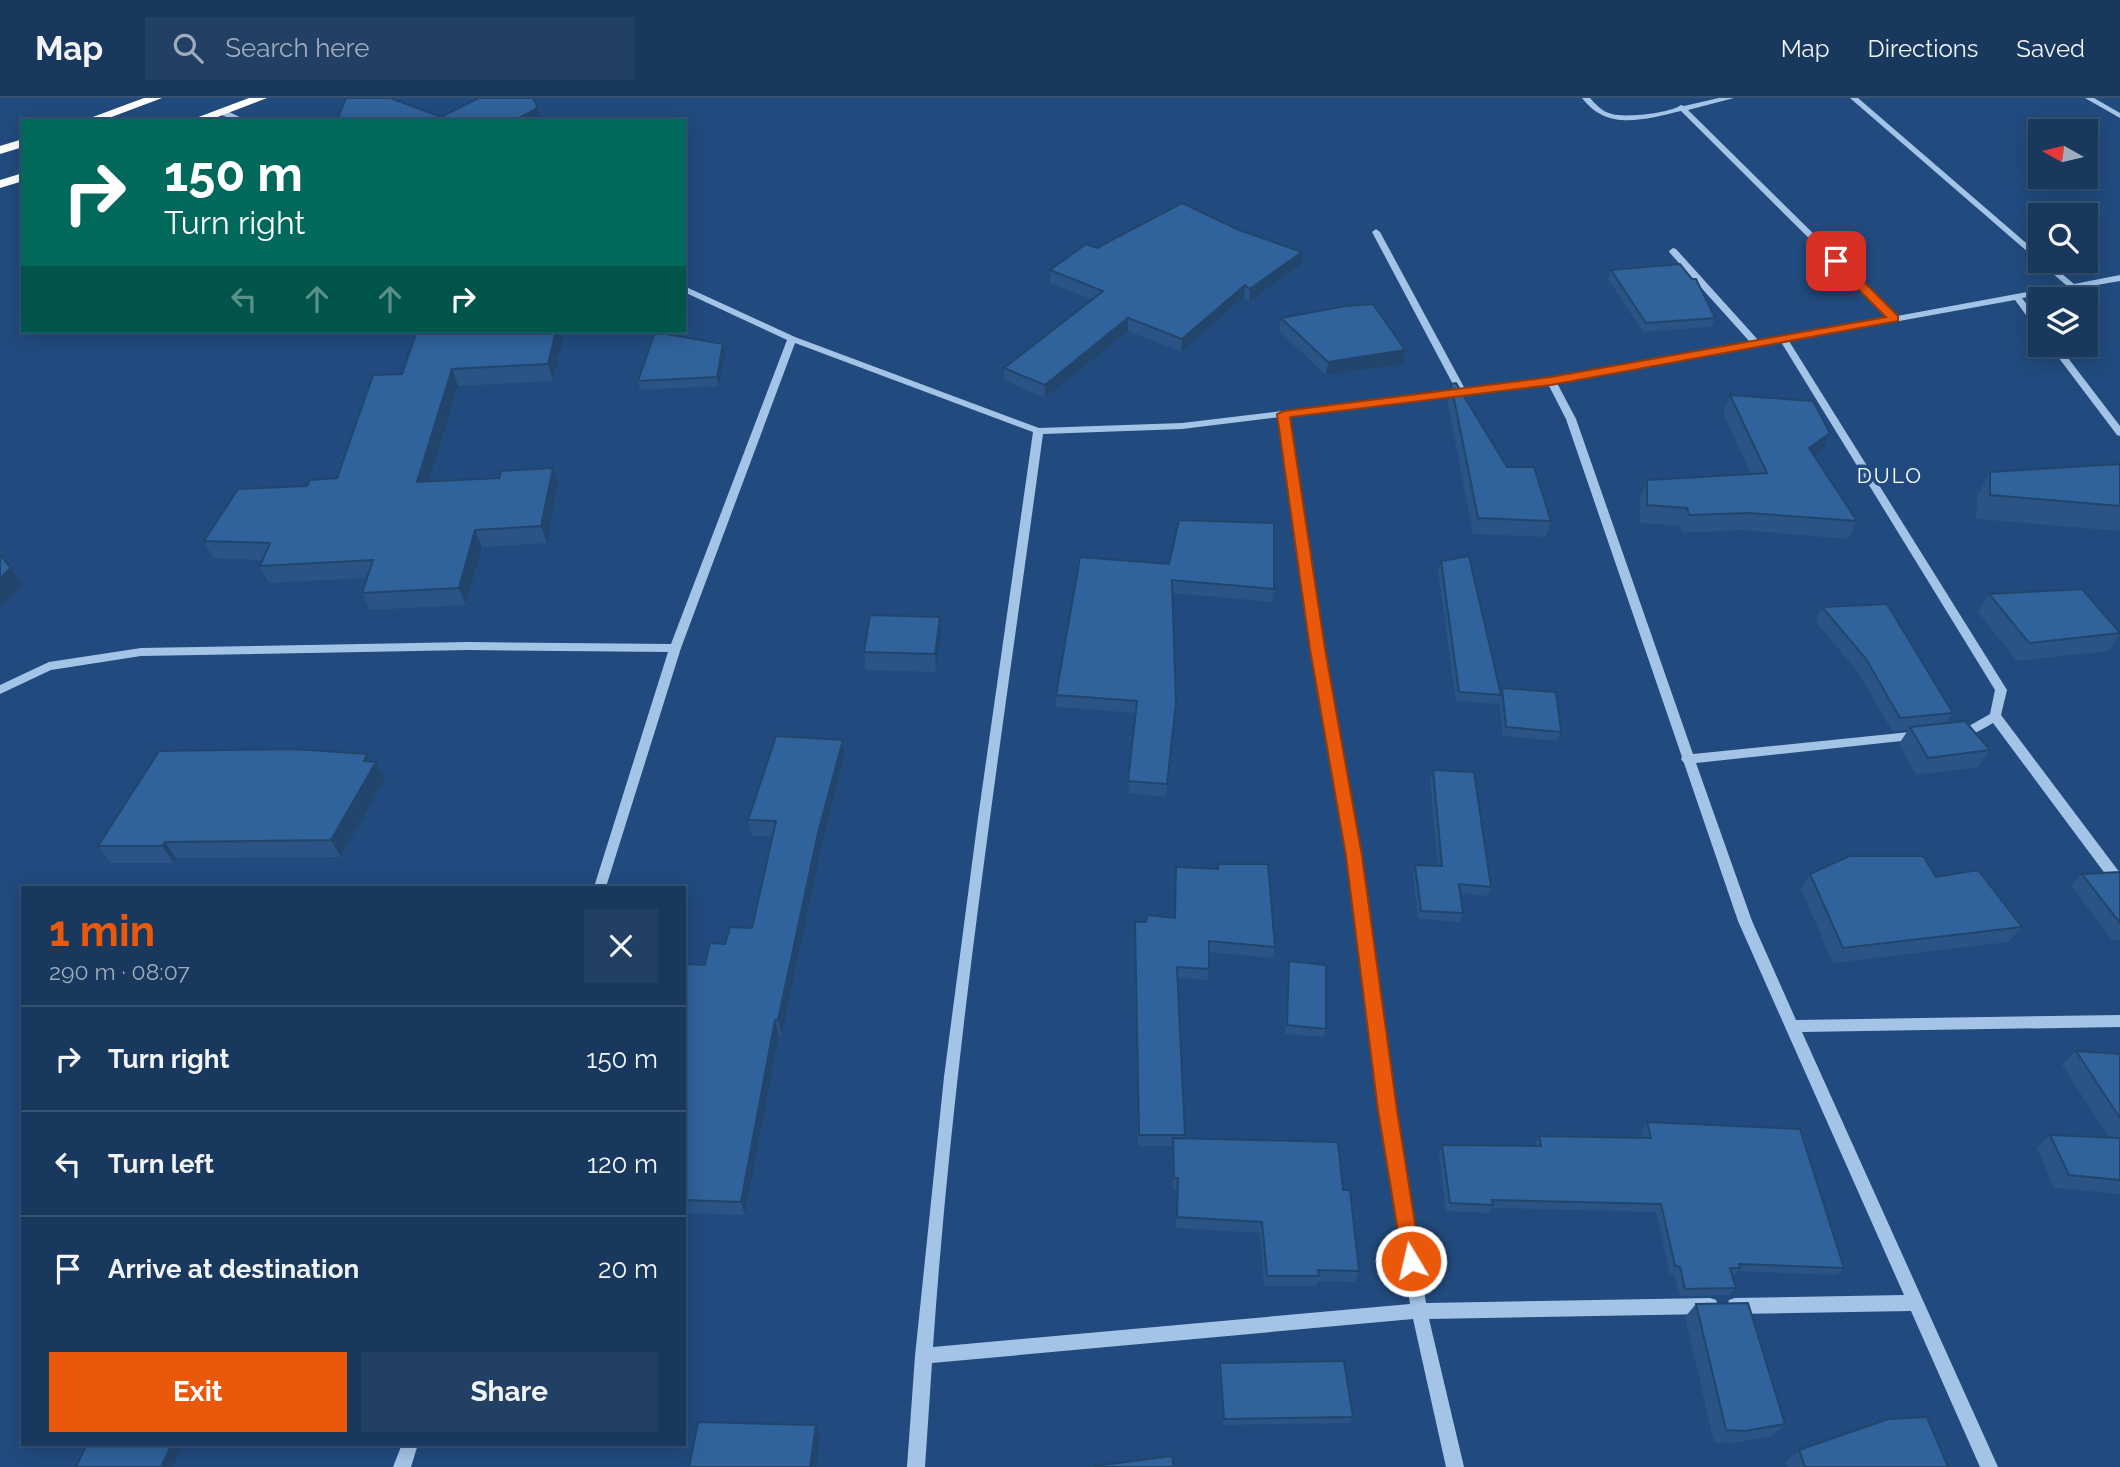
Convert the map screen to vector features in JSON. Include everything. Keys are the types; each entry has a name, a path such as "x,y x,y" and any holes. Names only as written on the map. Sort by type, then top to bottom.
{"highway":[{"path":"94,119 156,98"},
{"path":"200,119 261,98"},
{"path":"0,150 21,144"},
{"path":"0,184 21,178"}],"street":[{"path":"1586,98 1593,108 1612,117 1634,117 1730,98"},
{"path":"1854,98 2028,249"},
{"path":"2089,98 2120,116"},
{"path":"1681,107 1894,318"},
{"path":"222,112 239,119"},
{"path":"1376,232 1462,392"},
{"path":"1673,251 1756,343"},
{"path":"2056,273 2072,286"},
{"path":"686,290 792,339 1038,431 1182,426 1551,381 2120,278"},
{"path":"2017,297 2028,312"},
{"path":"1783,338 2001,690 1994,716 1972,730 1945,733"},
{"path":"600,886 675,648 792,339"},
{"path":"2062,357 2120,433"},
{"path":"1551,381 1571,419 1596,499 1671,701 1687,759 1745,921 1913,1303 1989,1467"},
{"path":"1284,414 1317,649 1354,856 1387,1110 1419,1311 1455,1467"},
{"path":"916,1467 922,1356 956,1052 1038,431"},
{"path":"0,690 49,666 141,652 468,646 675,648"},
{"path":"1994,716 2120,883"},
{"path":"1687,759 1932,734"},
{"path":"1793,1026 2120,1021"},
{"path":"922,1356 1419,1311 1913,1303"},
{"path":"402,1467 409,1446"}],"building":[{"path":"346,98 390,98 441,117 479,98 533,98 538,108 517,119 338,117"},
{"path":"1182,203 1239,230 1302,252 1250,289 1245,285 1182,339 1128,318 1045,385 1004,368 1103,291 1050,270 1086,244 1097,248"},
{"path":"1680,264 1692,279 1696,279 1715,318 1646,323 1611,270"},
{"path":"1373,304 1405,350 1328,362 1281,318 1346,306"},
{"path":"416,333 556,333 548,364 452,369 417,482 499,478 501,471 553,468 541,526 475,530 459,588 362,593 373,560 260,566 270,543 204,541 238,489 307,486 310,480 337,478 373,375 402,374"},
{"path":"655,333 723,344 717,377 638,381"},
{"path":"1456,383 1507,467 1534,467 1551,521 1478,518 1451,384"},
{"path":"1730,395 1813,401 1830,433 1809,448 1857,521 1748,513 1689,515 1687,508 1647,505 1647,480 1767,473"},
{"path":"2118,464 2120,506 1990,495 1990,472"},
{"path":"1179,520 1274,523 1274,589 1172,580 1176,703 1167,784 1128,781 1137,701 1056,695 1080,557 1169,564"},
{"path":"0,555 11,568 0,578"},
{"path":"1469,556 1501,695 1459,692 1441,561"},
{"path":"2082,589 2120,633 2029,643 1989,594"},
{"path":"1887,604 1953,713 1900,718 1866,659 1822,607"},
{"path":"870,615 940,617 935,654 864,652"},
{"path":"1502,688 1556,692 1561,732 1506,727"},
{"path":"1965,721 1990,750 1928,758 1910,727"},
{"path":"776,736 843,740 818,833 778,1020 775,1020 741,1202 686,1200 686,964 705,965 710,943 725,944 730,927 752,928 776,821 748,820"},
{"path":"295,749 367,754 364,761 376,762 331,840 165,842 162,846 98,846 159,751"},
{"path":"1433,770 1474,772 1491,887 1459,884 1463,913 1421,911 1415,865 1442,866"},
{"path":"1849,856 1923,856 1936,877 1978,870 2022,927 1843,948 1810,874"},
{"path":"1218,864 1268,864 1275,947 1209,941 1209,969 1177,967 1185,1135 1139,1135 1135,922 1146,922 1147,915 1175,918 1176,867 1218,869"},
{"path":"2120,872 2120,923 2082,874"},
{"path":"1289,961 1326,965 1326,1029 1287,1025"},
{"path":"2076,1051 2120,1054 2120,1118"},
{"path":"1647,1122 1800,1129 1844,1268 1739,1264 1740,1268 1730,1268 1736,1288 1685,1289 1680,1267 1675,1266 1661,1204 1492,1200 1493,1205 1450,1203 1442,1145 1541,1146 1539,1136 1651,1138"},
{"path":"2050,1135 2120,1138 2120,1180 2069,1175"},
{"path":"1173,1138 1338,1142 1343,1190 1350,1190 1359,1271 1318,1270 1319,1276 1267,1276 1262,1222 1177,1217 1178,1178 1174,1178"},
{"path":"1748,1303 1785,1424 1745,1431 1726,1430 1696,1304"},
{"path":"1344,1361 1353,1417 1224,1419 1220,1363"},
{"path":"1927,1417 1948,1467 1805,1467 1799,1450 1888,1419"},
{"path":"698,1422 816,1425 810,1467 689,1467"},
{"path":"86,1446 171,1446 161,1467 76,1467"},
{"path":"1172,1456 1174,1467 1094,1467 1094,1466"}],"district":[{"name":"DULO","path":"1890,475"}],"route":[{"path":"1411,1261 1387,1110 1354,856 1317,649 1284,414 1551,381 1894,318 1836,261"}]}
